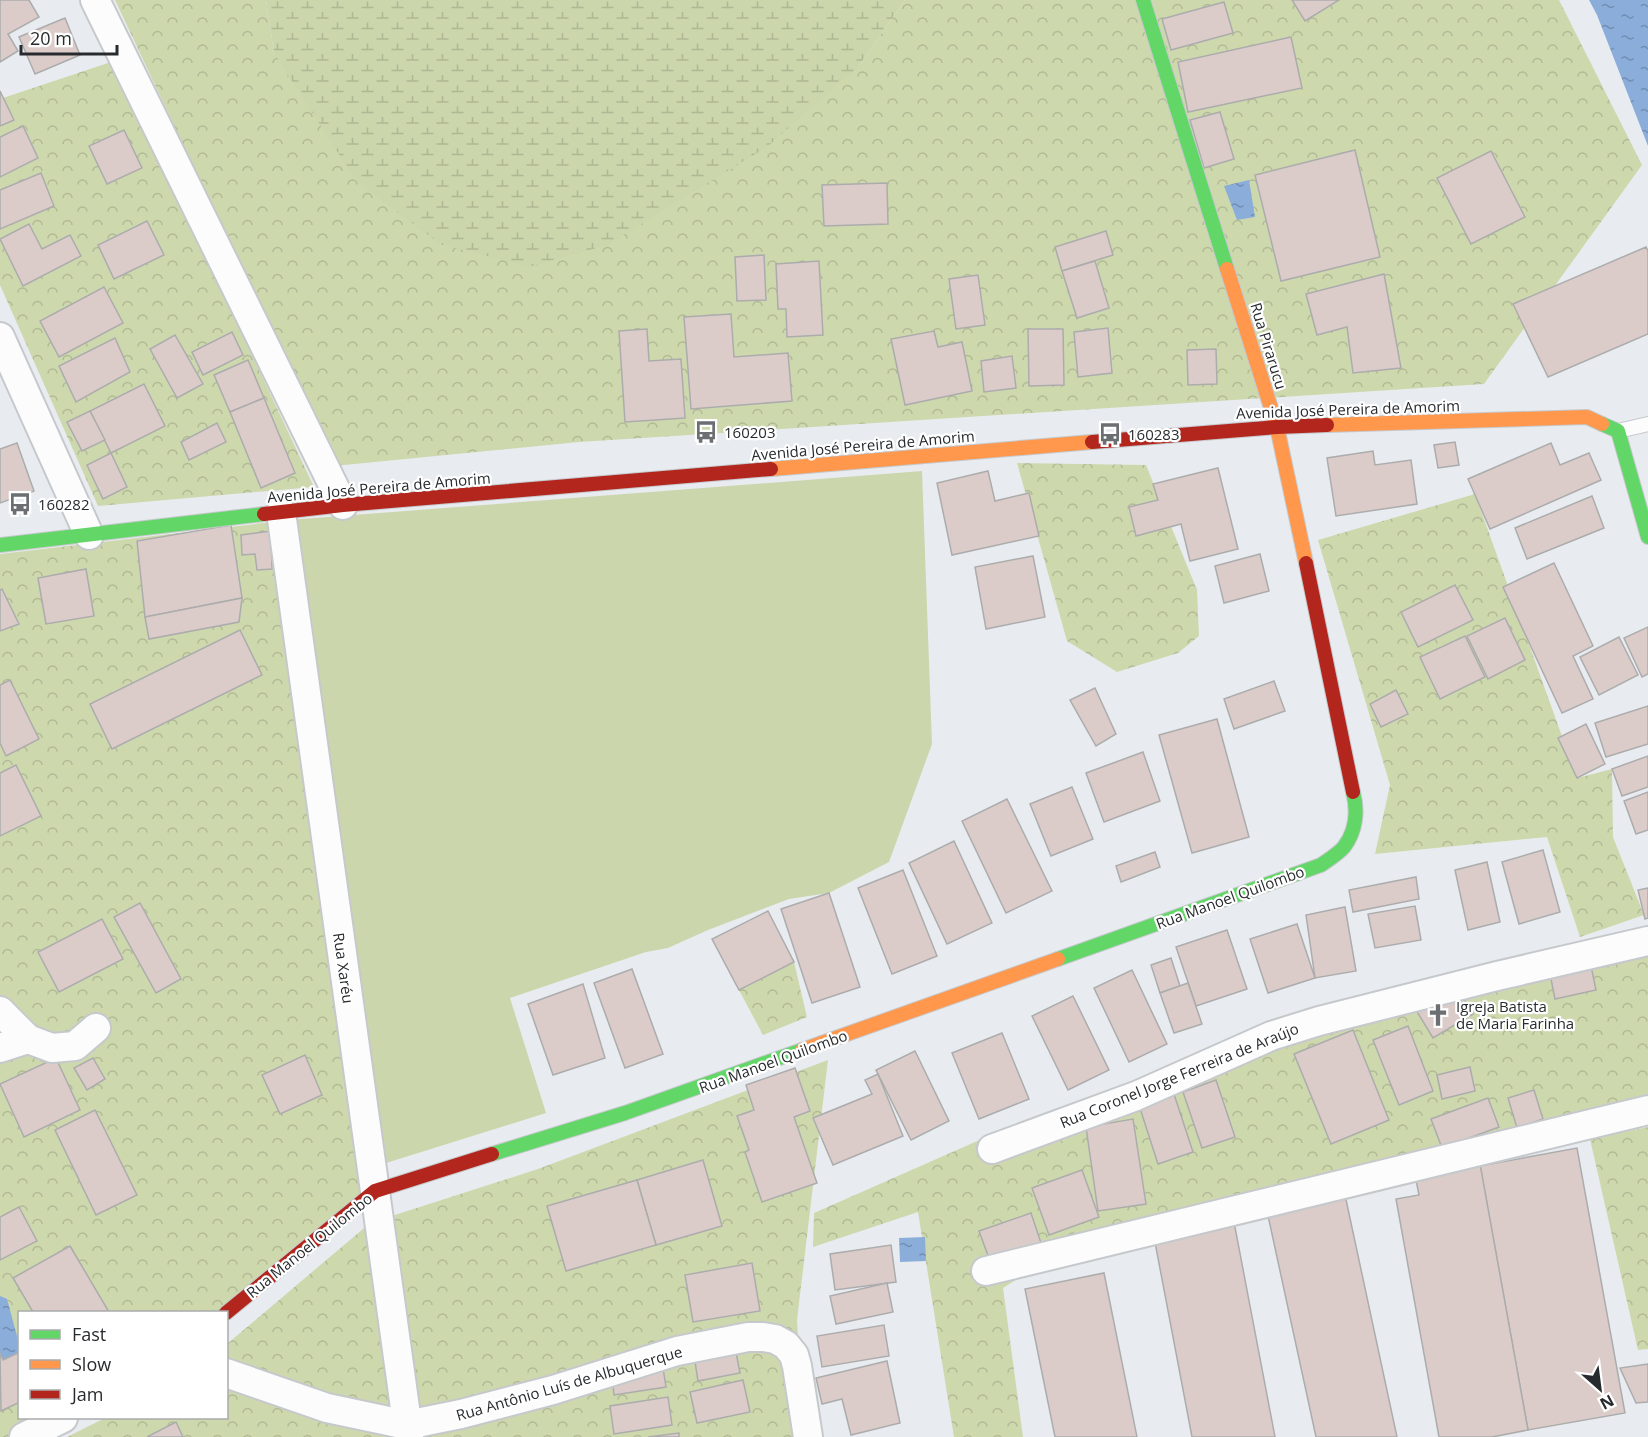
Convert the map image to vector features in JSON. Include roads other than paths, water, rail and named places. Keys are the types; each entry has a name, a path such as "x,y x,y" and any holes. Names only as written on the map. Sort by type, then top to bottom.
{"street":[{"path":"95,0 343,505"},
{"name":"Rua Pirarucu","path":"1143,0 1277,427 1355,799 1355,825 1343,848"},
{"path":"0,337 89,535"},
{"name":"Avenida José Pereira de Amorim","path":"0,545 343,505 1277,427 1587,417 1618,431"},
{"path":"1618,431 1648,537"},
{"name":"Rua Xaréu","path":"280,512 408,1431"},
{"name":"Rua Manoel Quilombo","path":"228,1311 375,1191 636,1110 1321,865 1343,848"},
{"name":"Rua Coronel Jorge Ferreira de Araújo","path":"992,1149 1136,1096 1252,1044 1290,1030 1356,1010 1648,941"},
{"path":"0,1011 28,1039 52,1048 75,1046 96,1028"},
{"path":"0,1048 28,1039"},
{"path":"986,1270 1648,1110"},
{"name":"Rua Antônio Luís de Albuquerque","path":"228,1374 327,1408 408,1431 677,1351 748,1337 763,1337 775,1339 786,1345 794,1355 808,1437"},
{"path":"24,1437 61,1419"}],"lane":[{"path":"1618,431 1648,424"}],"water":[{"path":"1589,0 1648,0 1648,146 1597,15"},
{"path":"1249,180 1255,217 1237,220 1224,186"},
{"path":"925,1237 926,1261 900,1262 899,1238"},
{"path":"0,1296 7,1299 18,1340 18,1352 3,1360 0,1353"}],"place":[{"name":"160203","path":"706,432"},
{"name":"160283","path":"1110,434"},
{"name":"160282","path":"20,504"},
{"name":"Igreja Batista de Maria Farinha","path":"1438,1015"}]}
